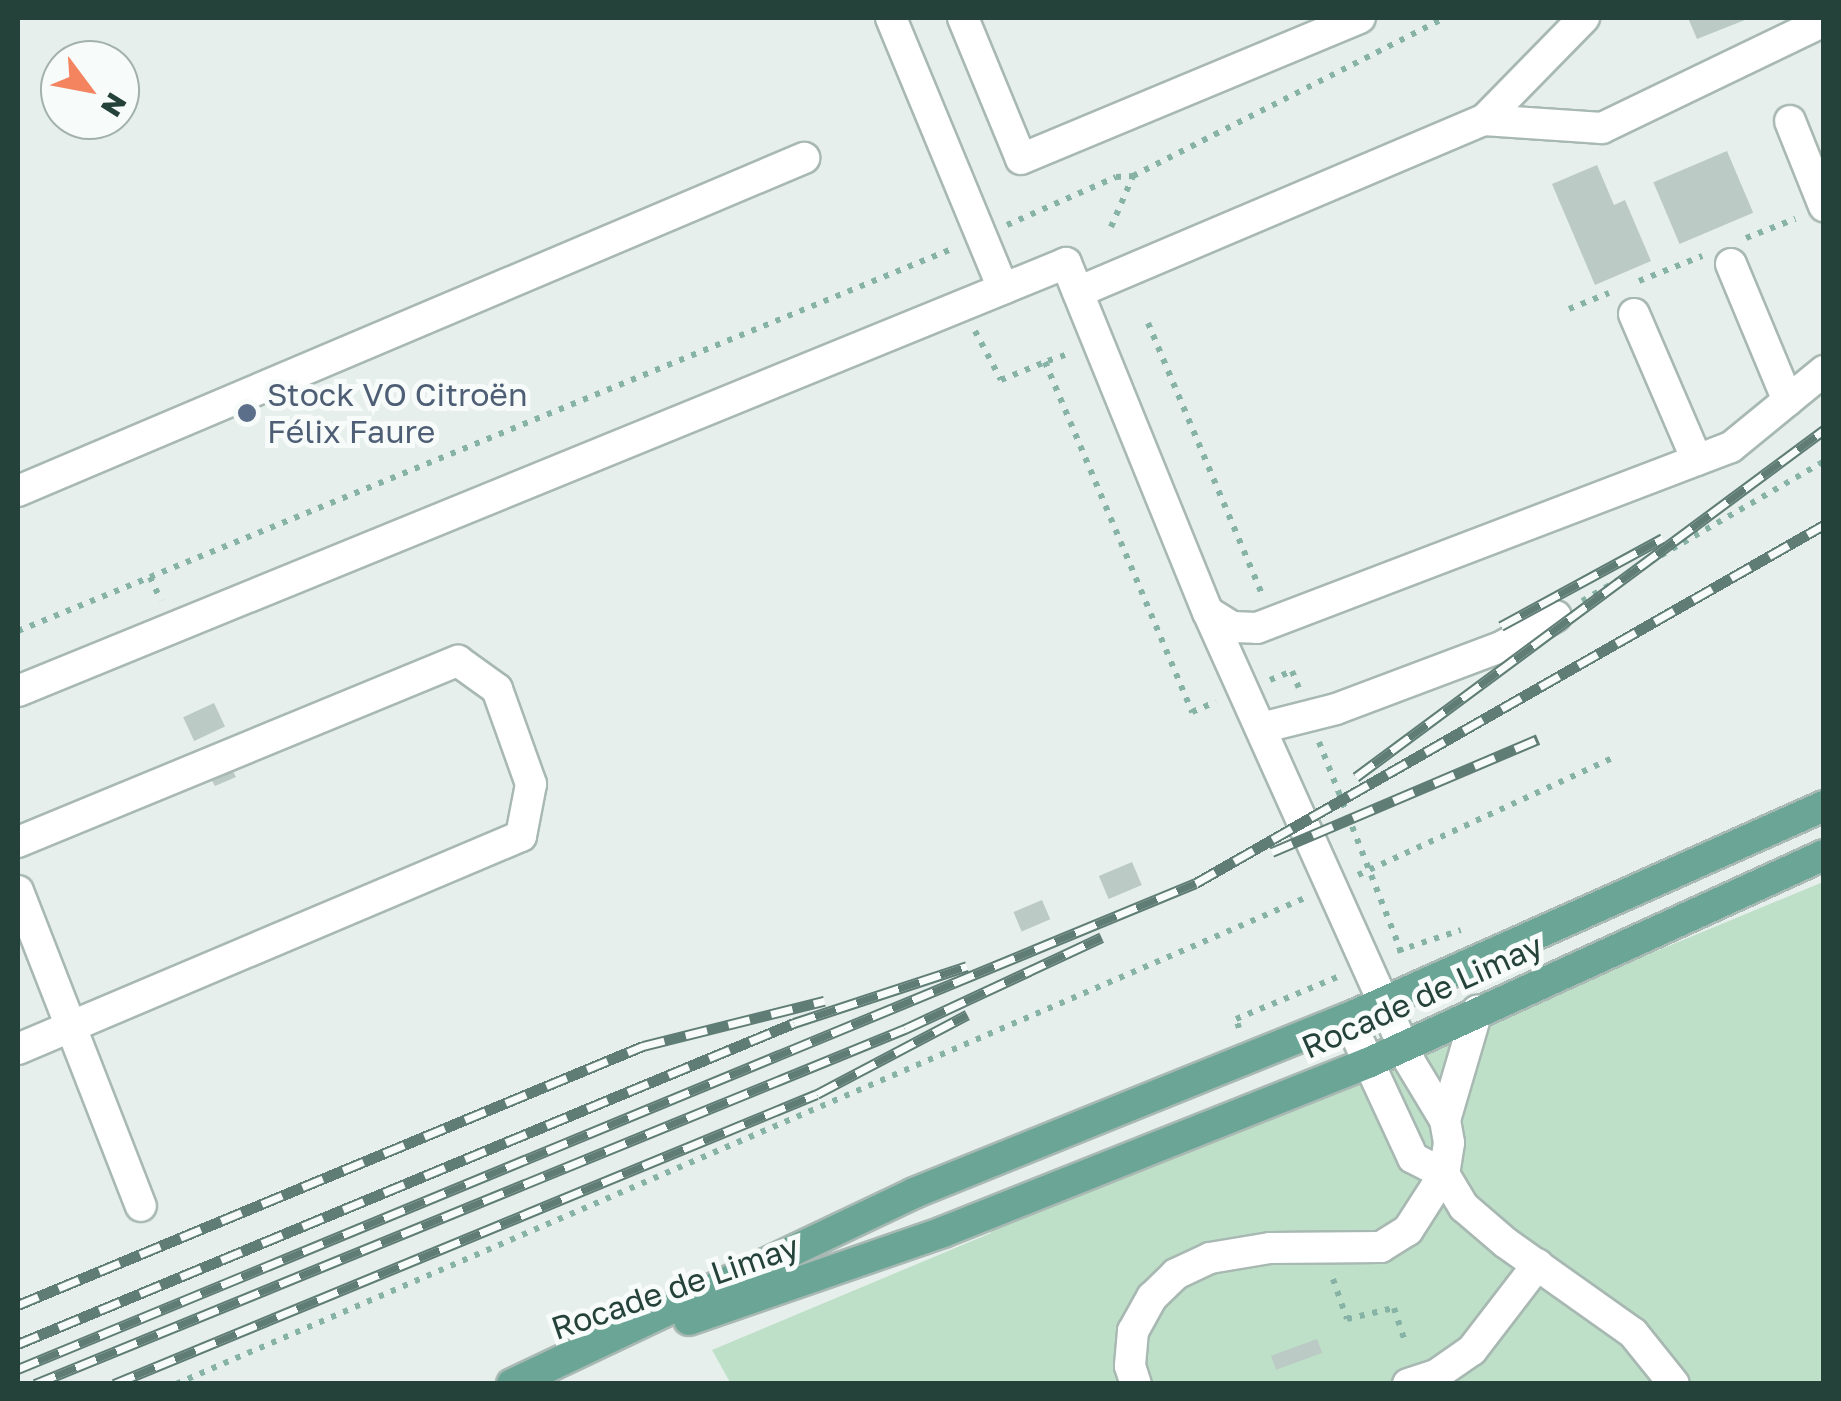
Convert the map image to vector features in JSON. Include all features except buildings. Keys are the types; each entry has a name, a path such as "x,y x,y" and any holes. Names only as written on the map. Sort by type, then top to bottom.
{"main road":[{"name":"Rocade de Limay","path":"549,1368 914,1194 1348,1018 1824,806"},
{"name":"Rocade de Limay","path":"549,1368 943,1232 1368,1063 1824,855"},
{"path":"512,1384 549,1368"}],"street":[{"path":"891,18 1003,290"},
{"path":"963,18 1021,159 1360,18"},
{"path":"1078,292 1484,120 1584,18"},
{"path":"1484,120 1602,128 1824,21"},
{"path":"1790,121 1824,206"},
{"path":"18,490 804,158"},
{"path":"18,691 1066,263 1208,612 1265,728 1403,1045 1445,1120"},
{"path":"1730,264 1788,400"},
{"path":"1634,314 1698,460"},
{"path":"1208,612 1232,626 1274,622 1698,460 1731,447 1824,371"},
{"path":"1265,728 1502,647 1556,616"},
{"path":"18,842 458,661 497,689 531,784 521,836 18,1049"},
{"path":"18,890 141,1206"},
{"path":"1136,1384 1130,1366 1133,1331 1152,1297 1176,1274 1210,1258 1270,1248 1381,1246 1408,1230 1444,1174 1445,1120 1477,1011"},
{"path":"1348,1018 1414,1158 1444,1174 1464,1206 1633,1333 1674,1384"},
{"path":"1408,1384 1436,1375 1472,1350 1538,1264"}],"path":[{"path":"18,631 981,237 1116,177 1133,176 1445,18"},
{"path":"1110,227 1133,176"},
{"path":"962,306 1001,380 1064,355"},
{"path":"1148,323 1274,622"},
{"path":"1046,362 1192,712 1227,697"},
{"path":"1556,616 1824,461"},
{"path":"150,577 173,628"},
{"path":"1269,680 1292,671 1415,988"},
{"path":"176,1384 1333,886 1616,757"},
{"path":"1331,1272 1347,1319 1394,1308 1404,1339"}],"green space":[{"path":"1823,882 1823,1383 731,1384 712,1350 991,1233 989,1228"}],"railway":[{"path":"1356,777 1824,430"},
{"path":"18,1369 1196,883 1824,525"},
{"path":"1501,626 1663,538"},
{"path":"1272,852 1538,739"},
{"path":"35,1384 905,1029 1102,937"},
{"path":"18,1344 794,1023 967,966"},
{"path":"18,1305 643,1046 824,1001"},
{"path":"114,1384 817,1094 967,1015"}],"place":[{"name":"Stock VO Citroën Félix Faure","path":"247,413"}]}
